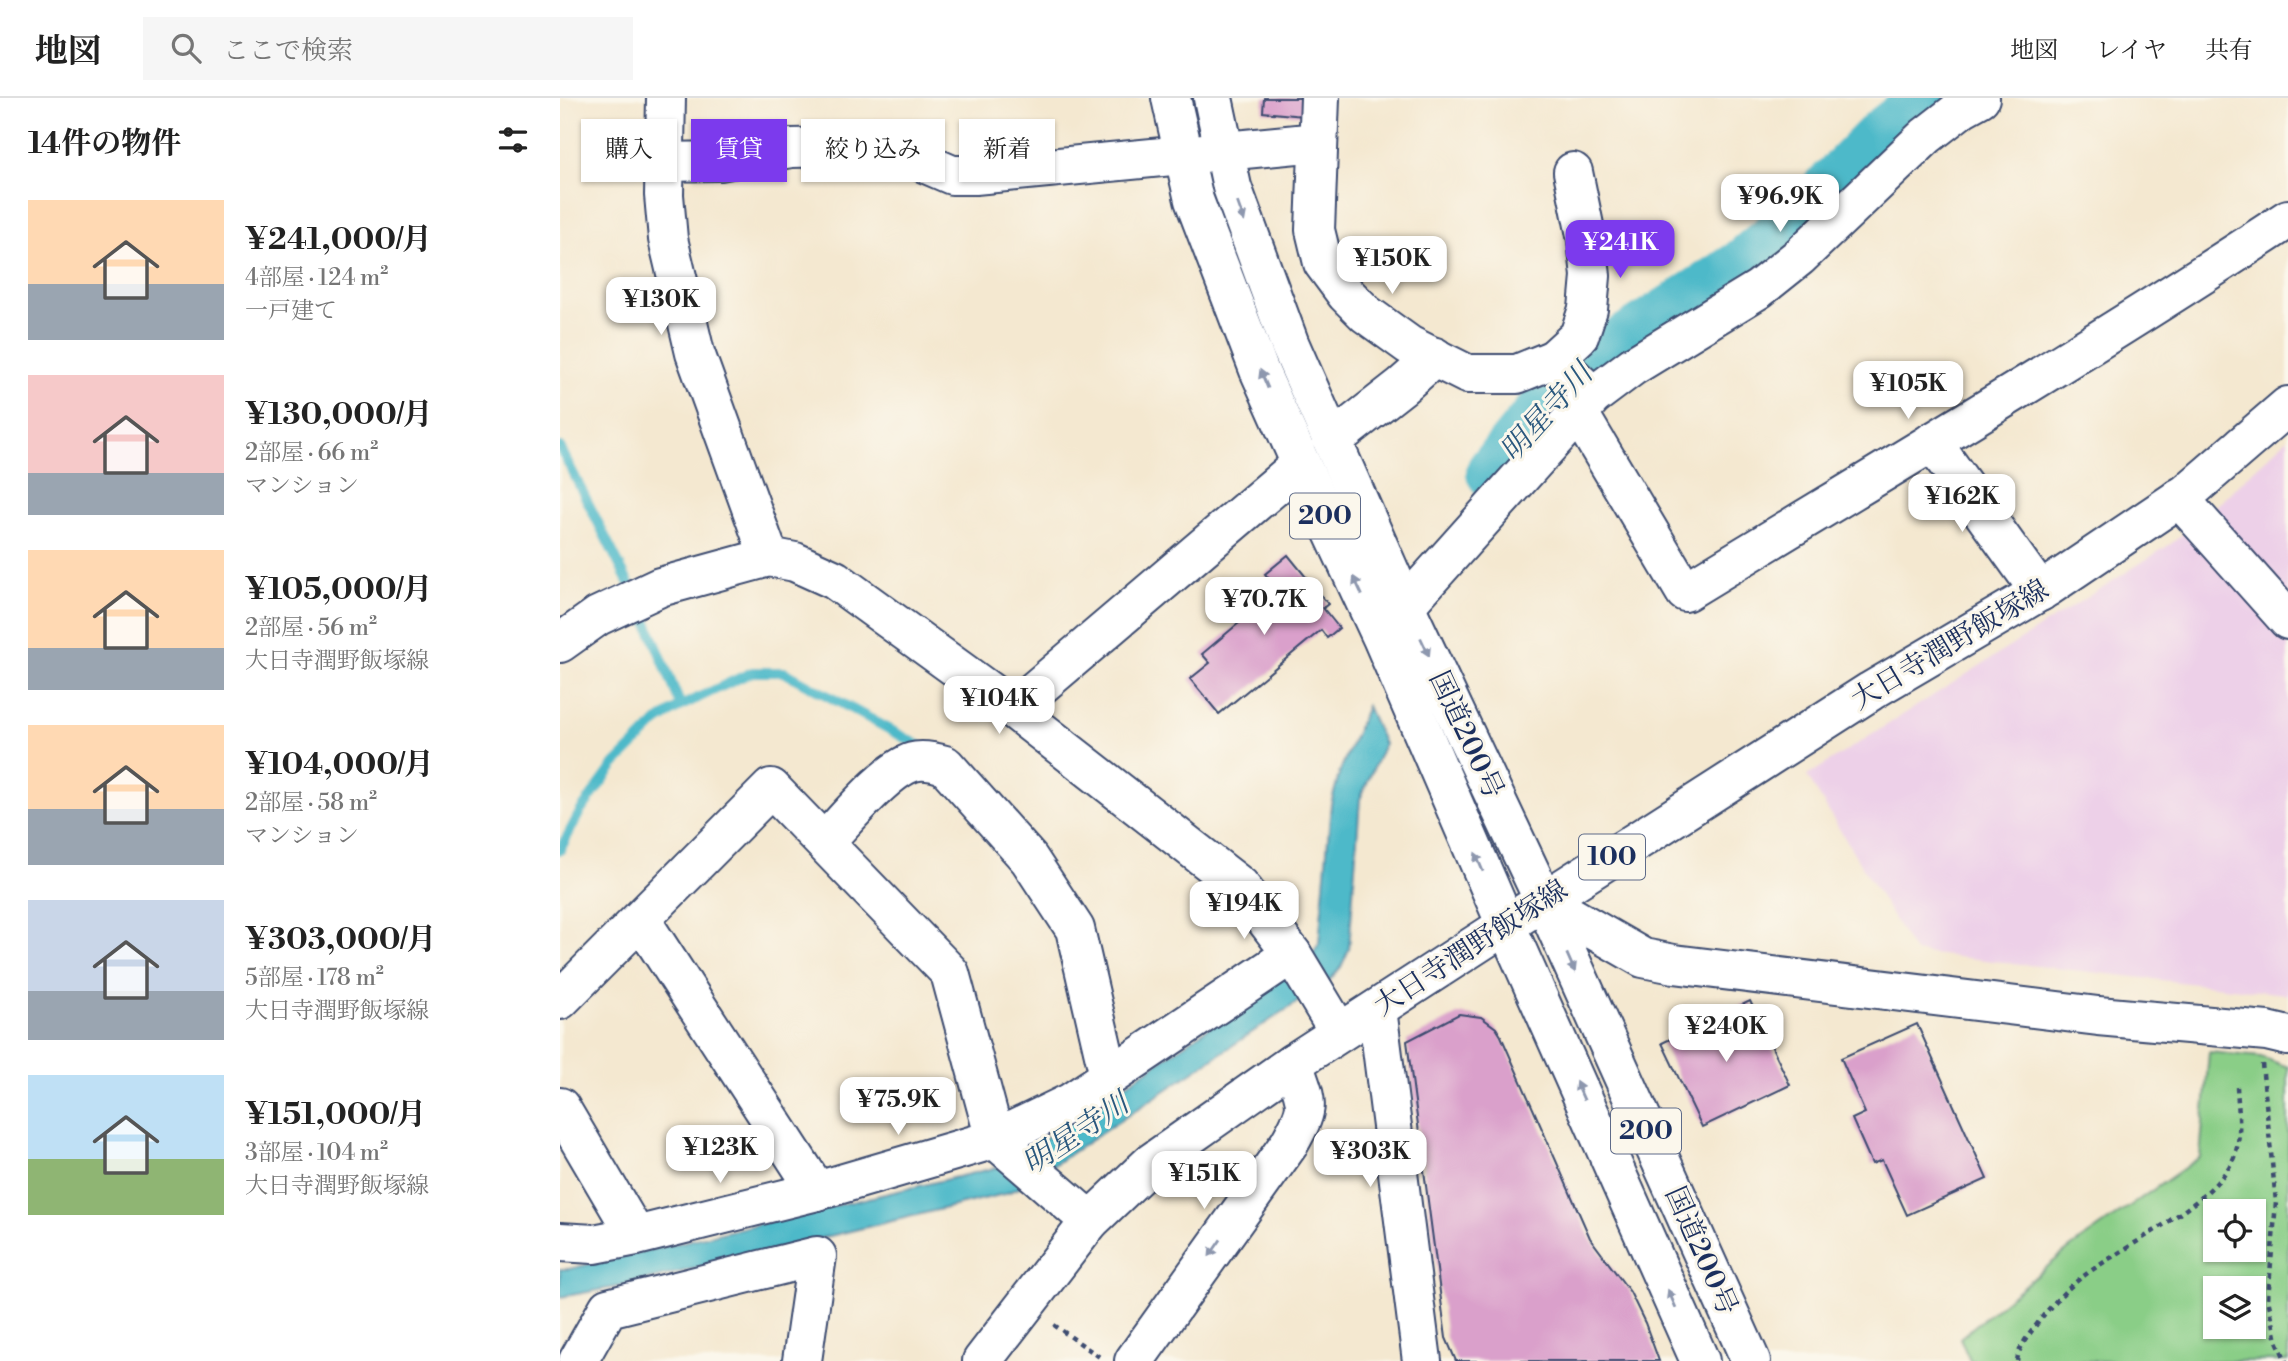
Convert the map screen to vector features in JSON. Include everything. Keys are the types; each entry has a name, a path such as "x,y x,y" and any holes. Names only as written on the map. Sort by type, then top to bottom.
{"main road":[{"path":"665,119 666,98"},
{"name":"国道200号","path":"1171,98 1194,200 1259,370 1382,638 1700,1361"},
{"name":"国道200号","path":"1213,98 1232,187 1290,345 1405,606 1544,901 1751,1361"},
{"path":"1320,98 1315,230 1323,262 1346,294 1366,314 1409,345 1467,374 1517,374 1575,385 1633,366 1759,289 1799,257 1926,136 1962,108 1980,98"},
{"path":"677,162 720,161 791,148 878,146 901,153 951,176 1224,153 1318,142"},
{"path":"1573,173 1587,240 1591,276 1588,309 1579,336 1575,385 1685,592 2178,292 2288,219"},
{"path":"664,182 668,239 695,353 769,557"},
{"path":"1333,440 1434,357"},
{"path":"1382,638 1575,385"},
{"name":"大日寺潤野飯塚線","path":"982,1361 1090,1221 1151,1163 1293,1063 1331,1017 1377,1009 1871,691 2040,592 2179,498 2288,406"},
{"path":"1932,442 2040,592"},
{"path":"1013,709 1300,464"},
{"path":"2179,498 2288,620"},
{"path":"560,643 598,616 660,587 769,557 795,562 835,580 1013,709 1240,886 1294,958 1331,1017"},
{"path":"824,842 892,774 914,761 934,761 945,765 1029,859 1075,929 1109,1076"},
{"path":"560,1000 771,788 950,973 1003,1145 1090,1221"},
{"path":"1544,901 1643,958 1674,964 2098,1016 2267,1031 2281,1041"},
{"path":"641,920 817,1191"},
{"path":"560,1242 594,1244 636,1236 1003,1145 1294,958"},
{"path":"1377,1009 1422,1361"},
{"path":"1134,1361 1304,1118 1307,1104 1293,1063"},
{"path":"560,1107 636,1236"},
{"path":"578,1361 608,1308 817,1256 802,1361"}],"path":[{"path":"2281,1041 2276,1202 2268,1299 2277,1341 2286,1361"},
{"path":"2017,1361 2019,1348 2047,1309 2084,1275 2201,1198 2227,1171 2236,1153 2239,1132 2237,1087"},
{"path":"1051,1323 1104,1361"}],"shaded area":[{"path":"2288,438 2288,996 1914,952 1807,776 2172,543 2214,508"}],"green space":[{"path":"2209,1052 2261,1057 2288,1067 2288,1361 1970,1361 1960,1338 2070,1248 2200,1157"}],"water":[{"path":"1367,706 1384,744 1360,799 1349,949 1341,967 1329,981 1019,1188 1004,1194 622,1286 560,1297 560,1269 1003,1166 1311,957 1319,943 1331,804 1340,771"}],"building":[{"path":"1264,98 1305,98 1303,116 1263,112"},
{"path":"1288,555 1328,604 1323,608 1339,628 1327,638 1321,630 1219,714 1190,679 1210,663 1202,654 1278,590 1265,574"},
{"path":"1750,1001 1790,1085 1702,1127 1662,1043"},
{"path":"1459,1014 1481,1017 1496,1028 1501,1036 1590,1238 1630,1292 1659,1361 1456,1361 1446,1338 1407,1041"},
{"path":"1917,1024 1987,1179 1907,1215 1882,1160 1872,1164 1852,1119 1865,1113 1841,1058"}],"waterway":[{"name":"明星寺川","path":"1494,472 1561,390 1589,362 1617,348 1743,267 1814,206 1885,134 1931,98"},
{"path":"560,447 629,584"},
{"path":"643,612 681,706"},
{"path":"560,850 580,812 614,765 657,722 681,706 752,672 784,672 920,746"}]}
